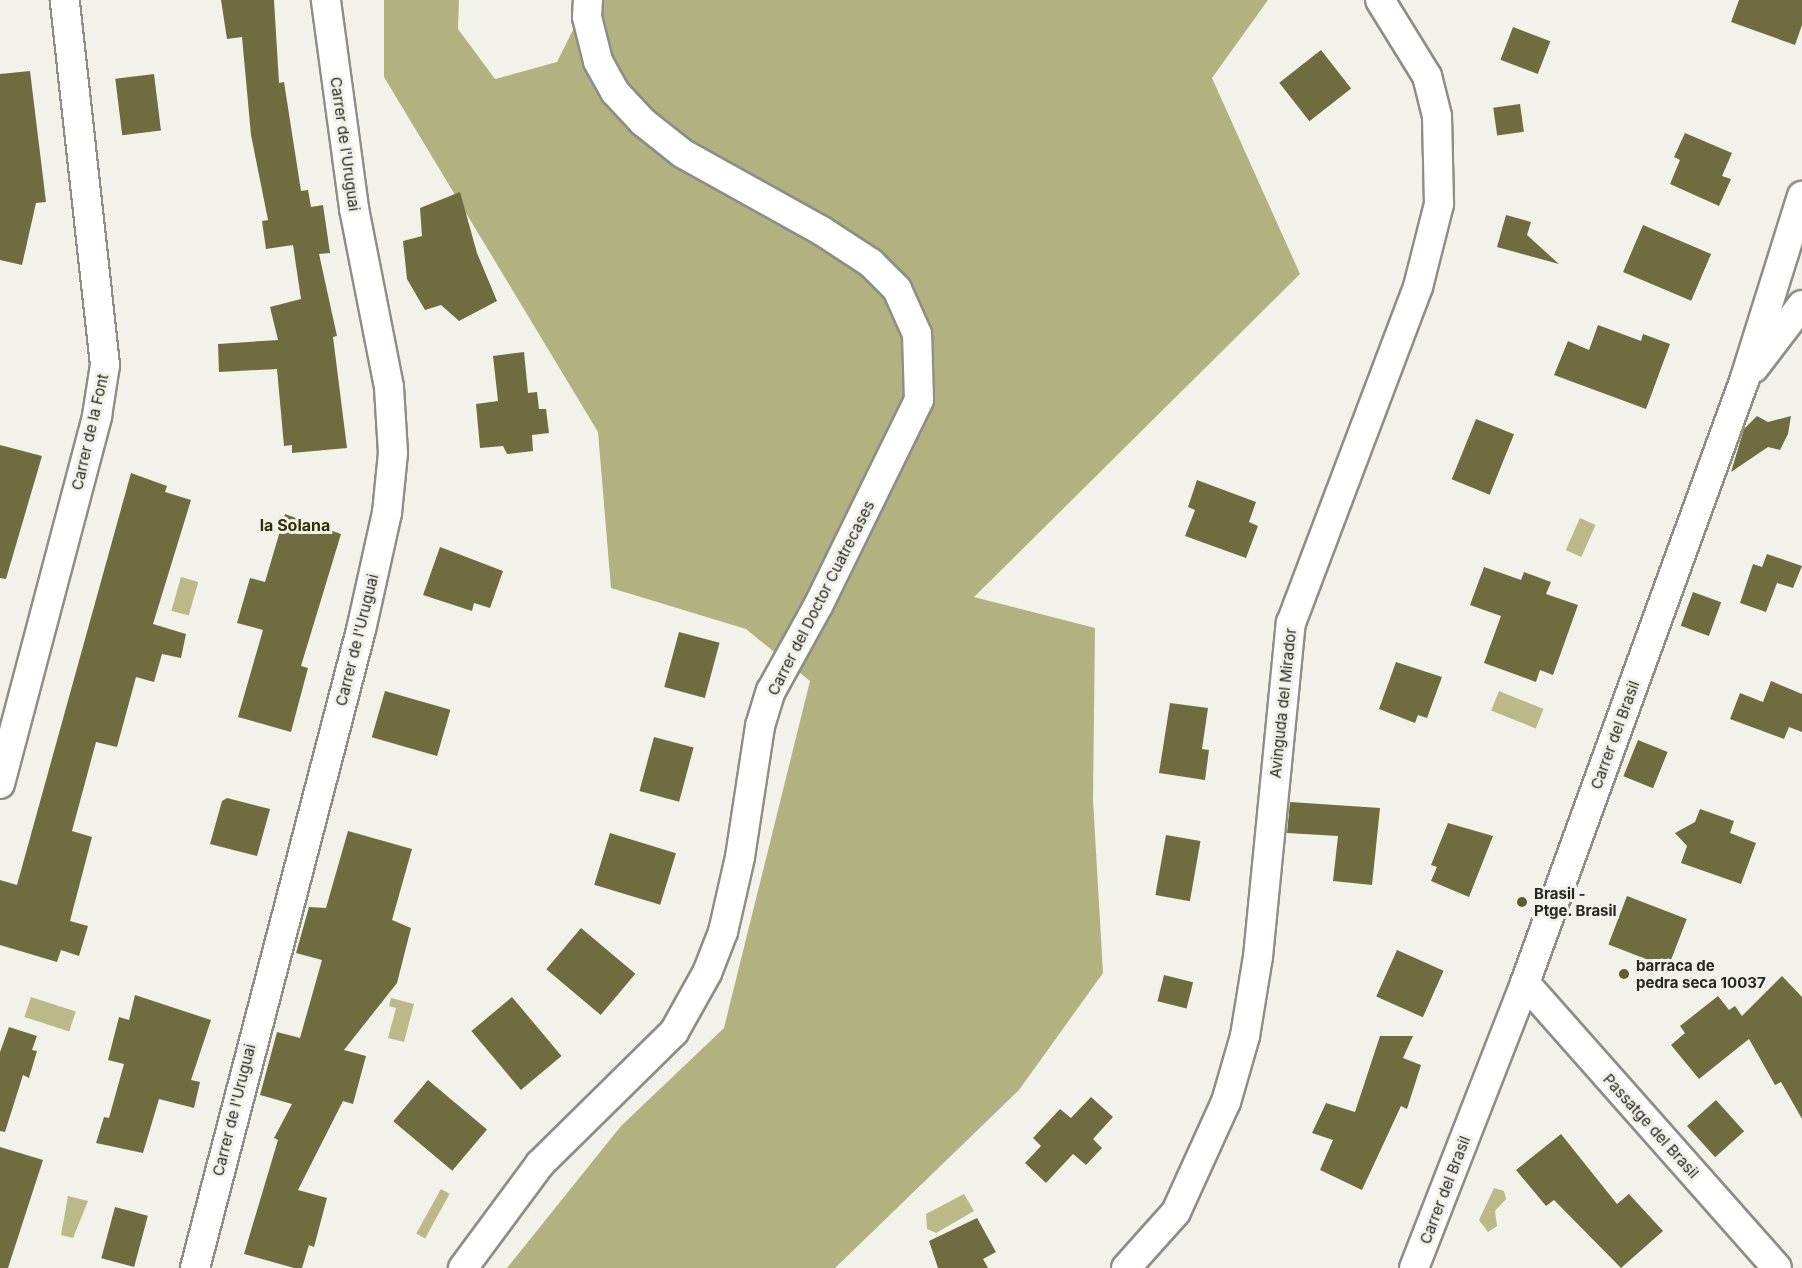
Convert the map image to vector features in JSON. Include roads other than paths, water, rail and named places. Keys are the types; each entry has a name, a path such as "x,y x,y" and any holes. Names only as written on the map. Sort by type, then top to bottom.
{"street":[{"name":"Carrer de la Font","path":"0,784 96,416 105,365 65,0"},
{"name":"Carrer de l'Uruguai","path":"195,1268 361,630 387,513 393,453 388,387 354,208 326,0"},
{"name":"Carrer del Doctor Cuatrecases","path":"463,1268 540,1164 674,1032 707,973 723,932 738,868 760,726 771,691 819,606 919,400 917,334 897,289 871,263 832,237 682,153 643,122 615,92 598,61 587,17 588,0"},
{"name":"Avinguda del Mirador","path":"1126,1268 1176,1212 1226,1102 1245,1036 1258,957 1291,623 1418,287 1439,204 1437,116 1427,76 1380,0"},
{"name":"Carrer del Brasil","path":"1414,1268 1525,983 1744,381 1802,196"},
{"path":"1744,381 1802,305"},
{"name":"Passatge del Brasil","path":"1525,983 1778,1268"}],"place":[{"name":"Brasil - Ptge. Brasil","path":"1522,902"},
{"name":"barraca de pedra seca 10037","path":"1624,974"}],"district":[{"name":"la Solana","path":"295,525"}]}
